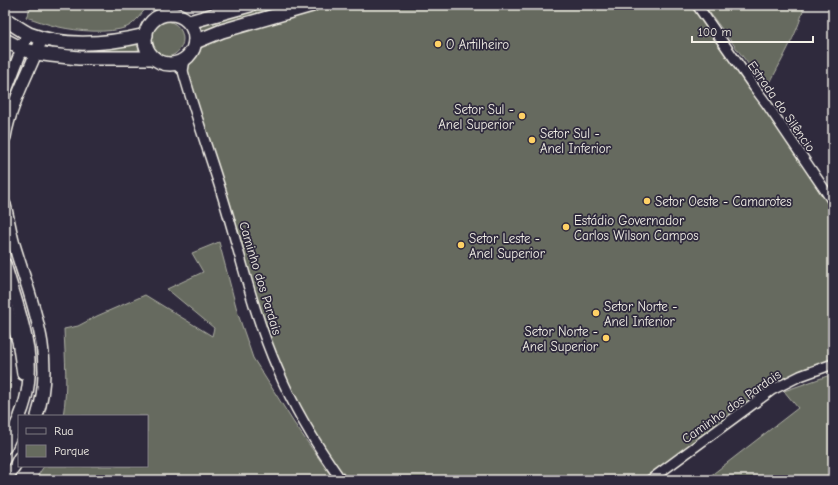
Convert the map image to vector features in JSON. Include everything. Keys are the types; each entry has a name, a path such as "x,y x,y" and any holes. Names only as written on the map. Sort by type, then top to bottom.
{"main road":[{"path":"188,22 250,5"},
{"path":"195,42 222,31 312,5"},
{"path":"170,14 177,15 188,22 192,28 195,42 192,49 181,64 160,62 154,58 147,48 146,35 152,23 163,15 170,14"},
{"path":"5,19 28,33 61,42 91,43 121,41 146,35"},
{"path":"5,40 22,49 37,53 79,58 154,58"}],"street":[{"name":"Estrada do Silêncio","path":"697,5 833,202"},
{"path":"5,94 28,33"},
{"path":"5,137 15,103 42,38"},
{"name":"Caminho dos Pardais","path":"181,64 258,315 274,360 285,386 303,421 341,480"},
{"path":"5,205 13,240 37,316 43,345 43,389 37,415"},
{"path":"5,264 24,325 28,349 29,382 20,415"},
{"path":"5,301 18,341 22,366 20,415"},
{"name":"Caminho dos Pardais","path":"650,480 772,390 800,376 833,364"},
{"path":"5,448 18,420"},
{"path":"5,480 18,460"}],"green space":[{"path":"24,5 149,5 136,20 127,27 112,31 93,31 74,30 26,17 30,9"},
{"path":"258,5 297,5 195,36 191,24 203,22"},
{"path":"312,5 697,5 833,202 833,359 810,367 781,381 650,480 341,480 278,370 184,64 198,40"},
{"path":"704,5 804,5 795,33 771,81 761,81"},
{"path":"169,21 178,26 182,32 182,46 178,52 169,57 161,57 152,52 148,46 147,35 152,26 158,22"},
{"path":"136,43 139,50 125,52 58,51 61,47 108,47"},
{"path":"219,242 238,314 253,358 294,423 334,480 35,480 43,467 148,467 148,415 63,415 66,384 64,329 78,326 145,295 212,336 214,328 167,289 203,272 192,253"},
{"path":"5,339 10,387 5,407"},
{"path":"833,374 833,480 705,480 798,408 784,391"}],"place":[{"name":"O Artilheiro","path":"438,44"},
{"name":"Setor Sul - Anel Superior","path":"522,116"},
{"name":"Setor Sul - Anel Inferior","path":"532,140"},
{"name":"Setor Oeste - Camarotes","path":"647,201"},
{"name":"Estádio Governador Carlos Wilson Campos","path":"566,227"},
{"name":"Setor Leste - Anel Superior","path":"461,245"},
{"name":"Setor Norte - Anel Inferior","path":"596,313"},
{"name":"Setor Norte - Anel Superior","path":"606,338"}]}
